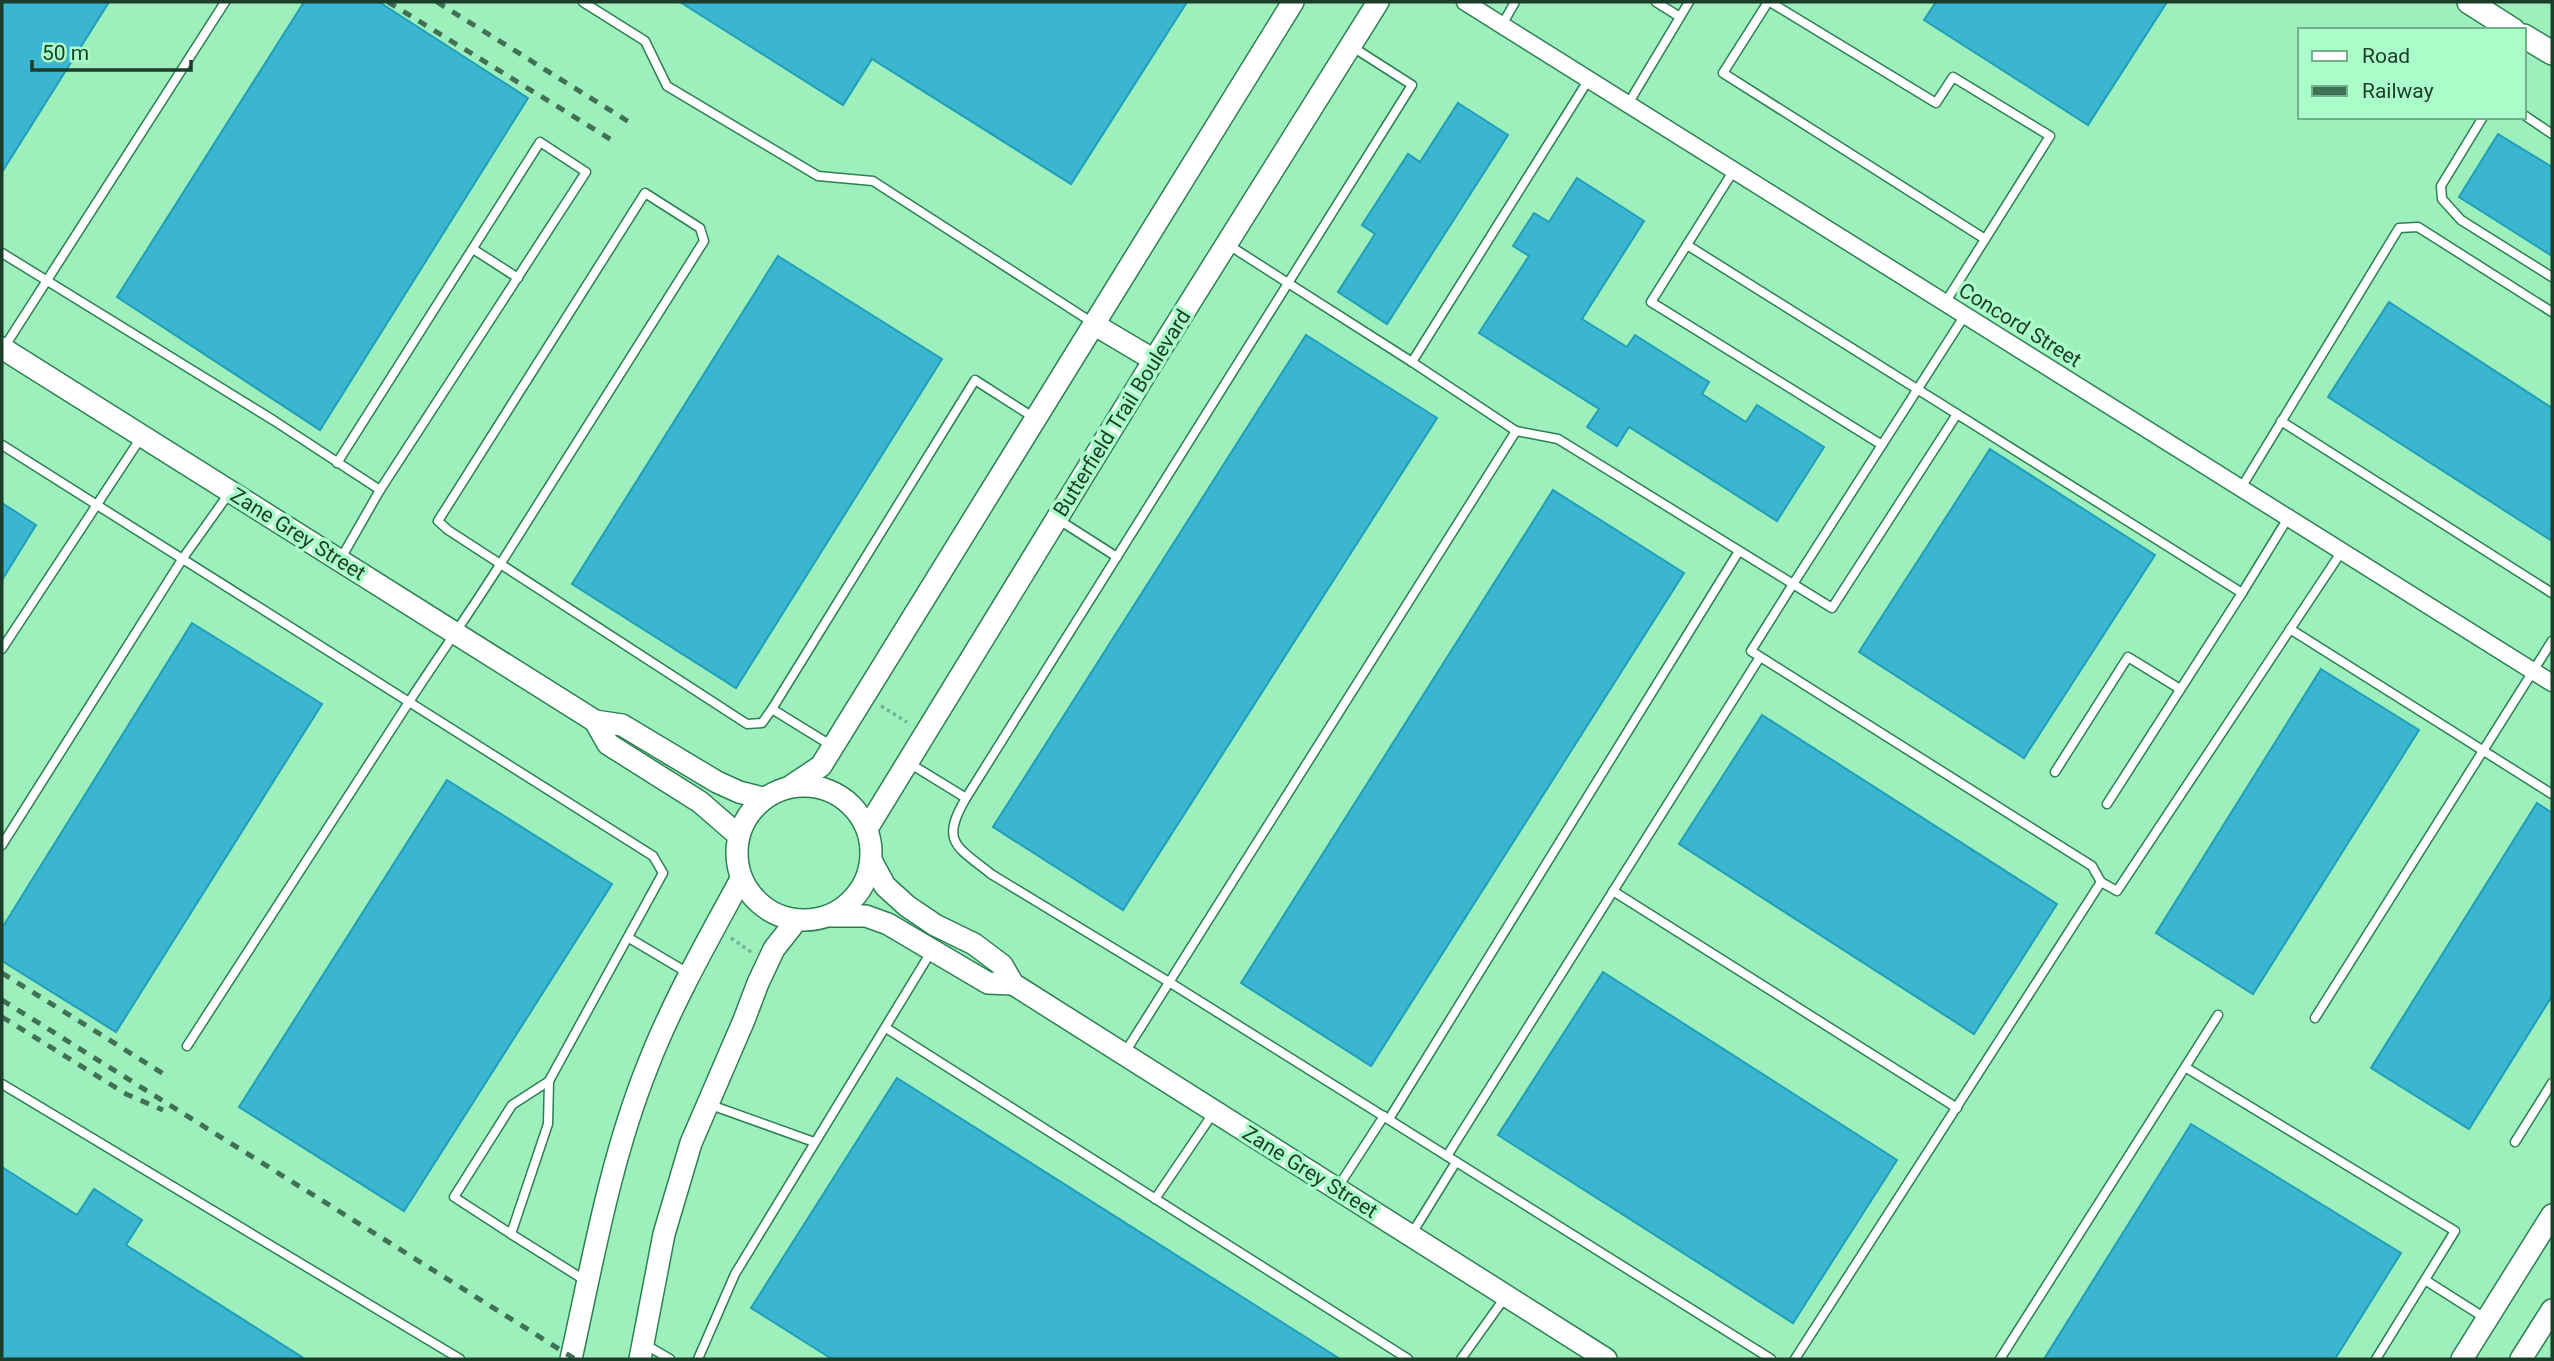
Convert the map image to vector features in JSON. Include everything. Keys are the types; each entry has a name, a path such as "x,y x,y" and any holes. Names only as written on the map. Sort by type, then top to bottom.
{"main road":[{"path":"2469,2 2510,28"},
{"path":"2526,37 2552,53"}],"street":[{"path":"791,786 822,787 849,801 868,827 872,862 859,894 831,916 796,921 763,908 741,879 736,857 738,835 748,814 764,798 791,786 821,766 834,747 1293,2"},
{"name":"Butterfield Trail Boulevard","path":"868,827 1154,360 1378,2"},
{"name":"Concord Street","path":"1465,2 2552,683"},
{"path":"1096,325 1154,360"},
{"name":"Zane Grey Street","path":"2,348 595,721 622,726 714,780 739,792 764,798"},
{"name":"Zane Grey Street","path":"595,721 608,744 700,802 738,835"},
{"name":"Zane Grey Street","path":"872,862 885,886 907,906 935,925 974,944 1002,965 1013,984 1606,1359"},
{"path":"571,1359 597,1233 630,1113 648,1065 691,974 741,879"},
{"name":"Zane Grey Street","path":"831,916 866,916 894,926 988,983 1013,984"},
{"path":"642,1351 664,1234 691,1143 774,949 796,921"},
{"path":"2462,1359 2487,1319 2546,1239 2552,1215"},
{"path":"2521,1359 2552,1310"}],"lane":[{"path":"2,348 225,2"},
{"path":"583,2 645,41 667,86 818,176 873,181 1096,325"},
{"path":"1502,25 1515,2"},
{"path":"1656,2 1680,17"},
{"path":"1628,104 1689,2"},
{"path":"1945,303 2050,136 1953,77 1936,103 1769,2 1723,73 1985,239"},
{"path":"1351,46 1412,85 966,798 953,820 953,839 965,854 991,874 1169,982 1772,1359"},
{"path":"1412,362 1589,79"},
{"path":"2526,117 2552,134"},
{"path":"2482,119 2441,186 2442,199 2461,220 2552,277"},
{"path":"337,463 540,142 586,173 380,490 340,560"},
{"path":"1734,170 1651,302 1882,444"},
{"path":"187,1046 409,702 456,634 501,563 704,241 700,228 645,193 438,521 448,530 501,563 747,724 762,723 772,709 975,380 1037,420"},
{"path":"2241,488 2399,228 2418,227 2552,312"},
{"path":"1227,244 1516,431 1558,439 1832,608 1957,414"},
{"path":"1687,245 2242,593"},
{"path":"473,249 518,278"},
{"path":"2,253 273,420 380,490"},
{"path":"1965,315 1751,652 2092,866 2101,882 2117,891 2342,551"},
{"path":"2281,421 2552,593"},
{"path":"1124,1054 1516,431"},
{"path":"2,649 142,436"},
{"path":"2,445 653,856 663,873 549,1081 548,1124 511,1234"},
{"path":"2,845 183,558 230,492"},
{"path":"2107,804 2288,517"},
{"path":"1057,518 1117,557"},
{"path":"1337,1189 1386,1118 1739,551"},
{"path":"2290,629 2552,794"},
{"path":"2315,1018 2552,641"},
{"path":"1447,1156 1760,657"},
{"path":"2055,772 2128,657 2180,689"},
{"path":"772,709 834,747"},
{"path":"907,762 966,798"},
{"path":"1796,1359 2101,882"},
{"path":"1613,891 1957,1108"},
{"path":"628,938 691,974"},
{"path":"698,1359 735,1274 933,950"},
{"path":"2000,1359 2218,1015"},
{"path":"886,1028 1408,1359"},
{"path":"2185,1067 2455,1231 2376,1359"},
{"path":"549,1081 512,1105 454,1197 587,1282"},
{"path":"2515,1142 2552,1083"},
{"path":"2,1084 460,1359"},
{"path":"708,1104 814,1142"},
{"path":"1156,1199 1214,1111"},
{"path":"1411,1236 1456,1162"},
{"path":"2425,1280 2487,1319"},
{"path":"1461,1359 1506,1296"},
{"path":"642,1351 670,1359"}],"path":[{"path":"874,702 912,724"},
{"path":"725,935 755,955"}],"building":[{"path":"2,2 109,2 2,172"},
{"path":"304,2 379,2 528,98 320,430 117,297"},
{"path":"680,2 1187,2 1071,184 872,59 843,105"},
{"path":"1936,2 2167,2 2088,125 1924,20"},
{"path":"1458,103 1508,135 1387,324 1338,292 1375,234 1362,225 1408,154 1420,162"},
{"path":"2498,134 2552,167 2552,256 2459,197"},
{"path":"1577,178 1644,221 1582,319 1627,347 1635,335 1709,382 1702,394 1746,422 1757,405 1824,447 1777,521 1629,427 1617,446 1587,427 1599,409 1479,333 1529,256 1513,246 1534,213 1549,222"},
{"path":"778,256 942,359 736,688 572,584"},
{"path":"2389,302 2552,408 2552,541 2328,397"},
{"path":"1306,335 1437,418 1123,910 993,827"},
{"path":"1990,449 2155,555 2024,758 1859,652"},
{"path":"1553,490 1684,573 1371,1066 1241,983"},
{"path":"2,503 36,525 2,580"},
{"path":"192,623 322,704 116,1032 2,961 2,928"},
{"path":"2321,669 2419,730 2253,994 2156,933"},
{"path":"1762,715 2057,904 1974,1034 1679,844"},
{"path":"447,780 612,884 404,1211 239,1107"},
{"path":"2537,803 2552,813 2552,996 2469,1129 2371,1068"},
{"path":"1603,972 1897,1160 1793,1323 1498,1135"},
{"path":"897,1078 1340,1359 832,1359 751,1308"},
{"path":"2191,1124 2401,1253 2335,1359 2044,1359"},
{"path":"2,1167 77,1215 94,1189 142,1220 126,1245 305,1359 2,1359"}],"railway":[{"path":"388,2 615,142"},
{"path":"437,2 629,122"},
{"path":"2,973 167,1076"},
{"path":"2,1000 575,1359"},
{"path":"2,1017 126,1094 163,1110"}]}
